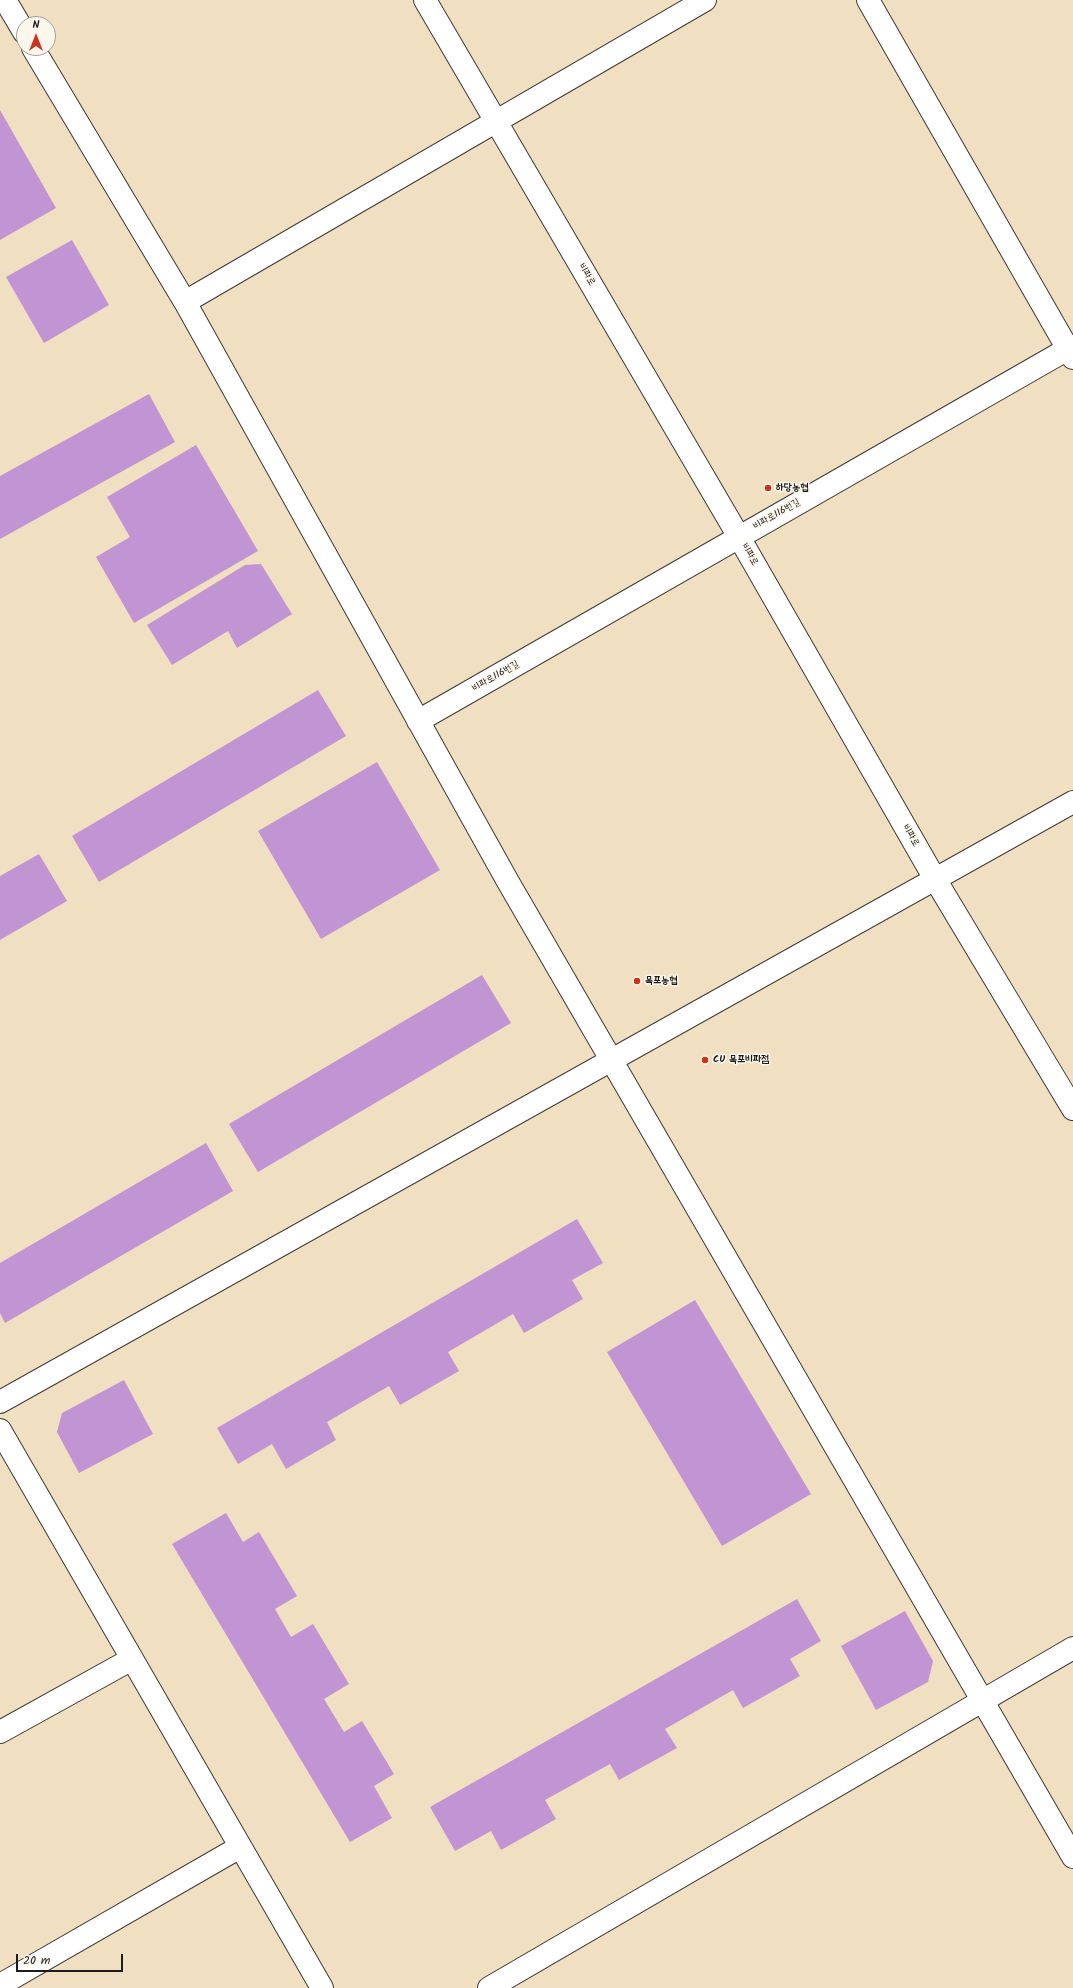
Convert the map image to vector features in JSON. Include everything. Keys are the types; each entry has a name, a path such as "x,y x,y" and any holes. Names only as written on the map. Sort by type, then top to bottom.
{"street":[{"path":"5,0 16,19"},
{"name":"비파로","path":"425,0 739,537 935,879 1073,1110"},
{"path":"185,302 705,0"},
{"path":"868,0 1071,351"},
{"path":"38,56 185,302 507,880 1073,1857"},
{"name":"비파로116번길","path":"418,721 739,537 1071,351"},
{"path":"0,1402 1073,802"},
{"path":"0,1430 322,1988"},
{"path":"489,1988 1073,1648"},
{"path":"0,1732 132,1659"},
{"path":"0,1985 240,1847"}],"building":[{"path":"0,110 56,208 0,240"},
{"path":"72,240 109,305 44,343 6,277"},
{"path":"149,394 175,442 0,539 0,476"},
{"path":"196,445 258,551 134,623 96,557 130,537 107,497"},
{"path":"261,564 292,614 237,648 228,631 172,665 147,625 245,565"},
{"path":"318,690 346,736 99,882 72,836"},
{"path":"377,762 440,870 321,939 258,831"},
{"path":"39,854 67,901 0,940 0,876"},
{"path":"482,975 511,1023 258,1172 229,1124"},
{"path":"206,1143 233,1191 5,1323 0,1313 0,1263"},
{"path":"577,1219 603,1263 572,1280 583,1299 524,1333 513,1314 448,1352 459,1371 400,1405 389,1386 327,1422 336,1440 286,1469 272,1444 238,1464 217,1428"},
{"path":"695,1300 811,1494 722,1546 607,1352"},
{"path":"124,1380 153,1434 79,1473 57,1432 62,1413"},
{"path":"226,1513 243,1542 259,1532 297,1596 275,1609 291,1637 313,1624 349,1684 324,1699 344,1732 362,1721 394,1774 374,1786 392,1818 350,1842 172,1544"},
{"path":"797,1599 821,1641 790,1659 800,1676 743,1708 733,1690 665,1729 677,1748 619,1780 610,1764 545,1800 556,1819 501,1850 491,1831 455,1851 430,1807"},
{"path":"905,1611 933,1661 928,1682 876,1710 841,1646"}],"place":[{"name":"하당농협","path":"768,488"},
{"name":"목포농협","path":"637,981"},
{"name":"CU 목포비파점","path":"705,1060"}]}
